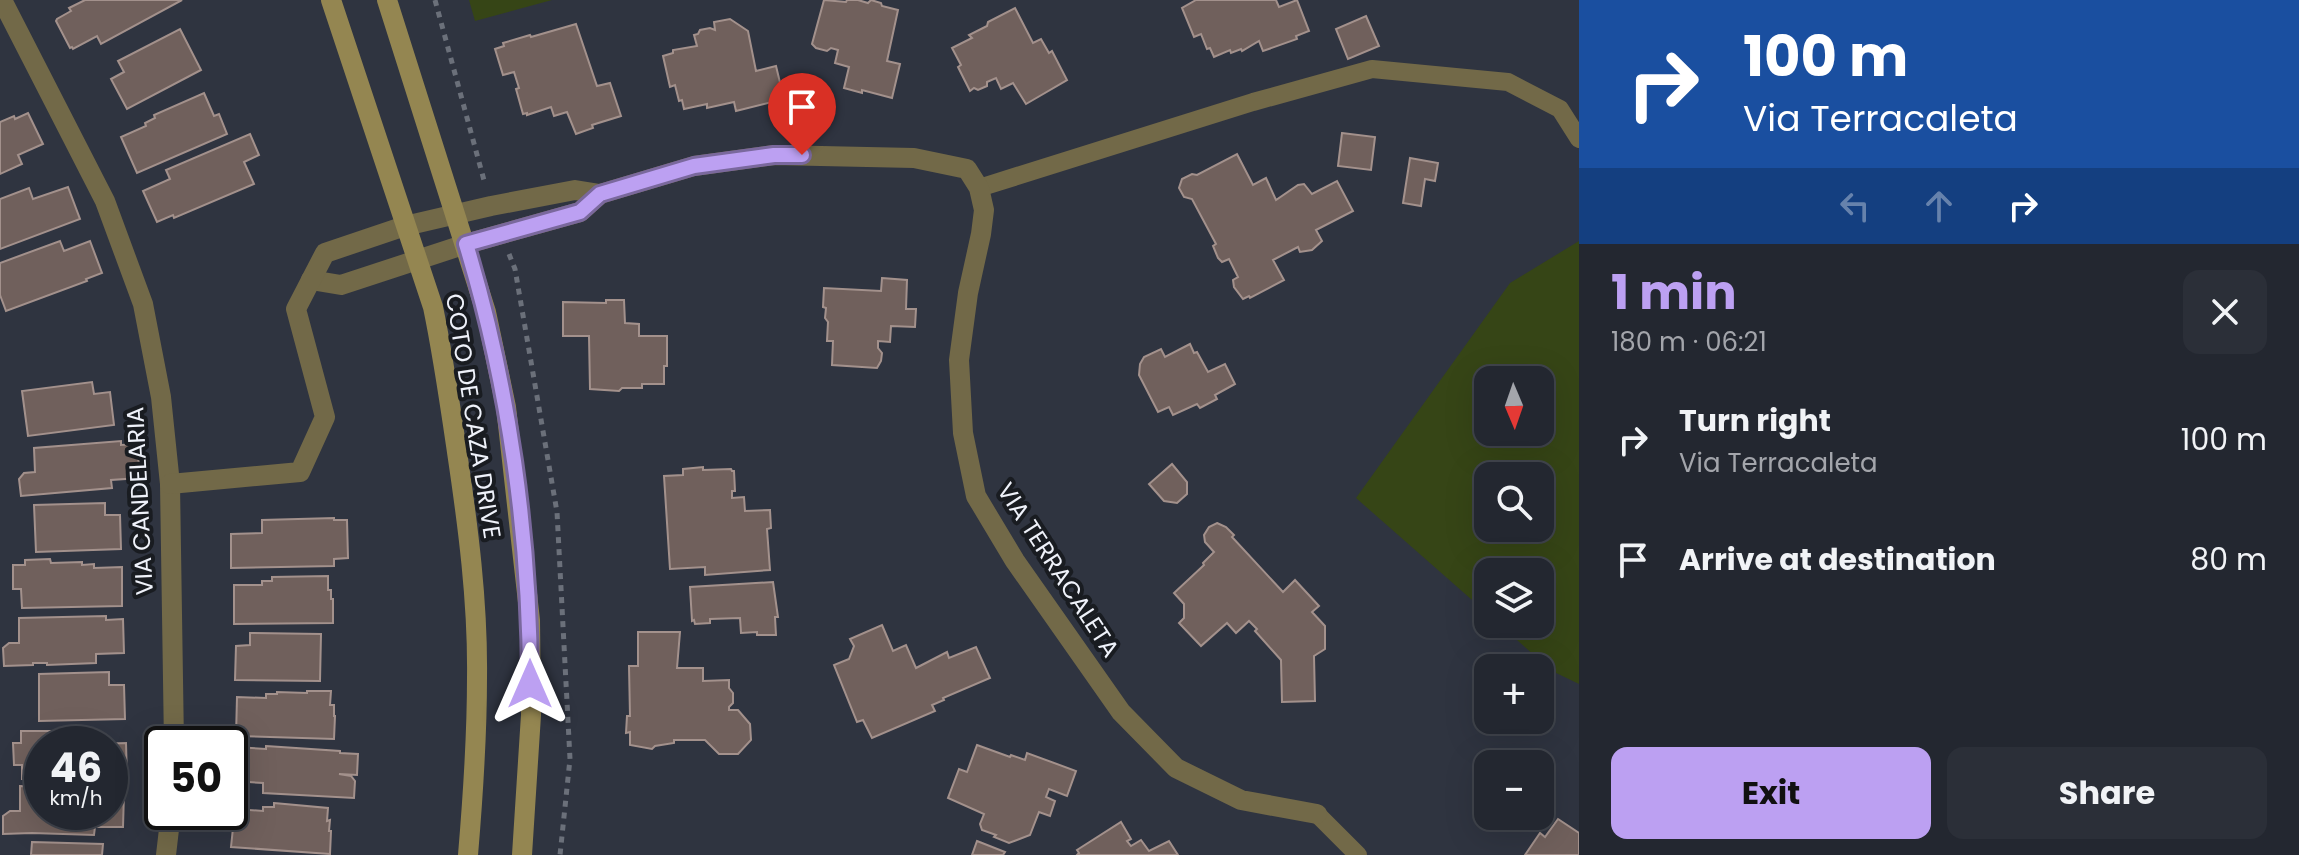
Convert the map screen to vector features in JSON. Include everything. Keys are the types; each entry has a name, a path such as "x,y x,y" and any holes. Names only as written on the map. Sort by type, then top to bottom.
{"main road":[{"name":"COTO DE CAZA DRIVE","path":"331,0 433,307 440,341 466,510 474,599 477,676 468,855"},
{"name":"COTO DE CAZA DRIVE","path":"387,0 486,312 506,407 530,620 531,715 522,855"}],"street":[{"name":"VIA CANDELARIA","path":"2,0 105,201 143,304 161,397 170,484 174,726"},
{"path":"311,280 341,285 466,244 580,212 600,194 694,166 774,155 914,158 967,169 979,188"},
{"name":"VIA TERRACALETA","path":"979,188 984,210 959,360 963,433 976,496 1015,561 1121,712 1176,768 1241,800 1317,814"},
{"path":"170,484 300,472 325,417 296,309 325,253 405,226 454,214 575,190 600,194"},
{"path":"166,855 169,830"}],"lane":[{"path":"979,188 1253,102 1372,69 1508,82 1560,109 1579,139"},
{"path":"1317,814 1358,855"}],"green space":[{"path":"469,0 552,0 475,21"},
{"path":"1579,241 1579,684 1554,672 1554,654 1533,654 1515,638 1554,638 1554,558 1474,558 1474,602 1356,498 1510,283"}],"building":[{"path":"85,0 182,0 101,44 97,36 73,49 56,21 71,11 69,8"},
{"path":"824,0 868,3 871,0 898,10 887,61 900,64 892,98 844,88 849,67 835,63 838,50 831,48 827,51 812,44"},
{"path":"1196,0 1276,0 1279,7 1297,0 1309,31 1296,36 1297,39 1263,51 1259,41 1242,51 1231,53 1230,50 1214,57 1201,34 1194,37 1182,8"},
{"path":"1015,8 1033,43 1041,39 1049,53 1052,51 1067,80 1026,104 1013,83 1001,89 996,78 987,82 987,86 970,91 952,48 972,38 969,35 987,26 988,22"},
{"path":"1366,16 1379,46 1348,59 1336,29"},
{"path":"730,19 748,31 756,71 776,66 784,99 736,111 734,102 684,109 675,85 670,87 663,56 673,53 673,50 697,46 694,35 700,30 715,30 714,22"},
{"path":"576,24 597,86 610,83 621,116 592,125 593,128 576,134 567,112 554,116 551,107 523,114 514,72 503,75 495,49 504,46 503,43"},
{"path":"180,29 201,70 127,109 111,79 124,72 118,61"},
{"path":"204,93 214,116 219,114 227,134 137,173 121,137 146,126 145,123 155,118 154,115"},
{"path":"28,113 43,144 18,155 22,164 0,174 0,122"},
{"path":"1342,133 1375,137 1371,170 1338,166"},
{"path":"250,134 259,155 244,162 254,184 174,218 173,215 157,222 143,191 170,179 166,170"},
{"path":"1237,154 1253,185 1266,178 1276,200 1298,185 1304,184 1312,194 1337,181 1353,211 1316,230 1322,241 1312,250 1300,252 1298,247 1273,260 1284,280 1243,299 1234,287 1233,280 1238,277 1229,259 1222,262 1218,258 1213,246 1216,244 1192,199 1184,197 1179,188 1182,179 1197,175"},
{"path":"1410,158 1438,163 1435,181 1425,179 1421,206 1403,203"},
{"path":"68,187 80,219 0,249 0,199 29,188 33,199"},
{"path":"60,241 64,251 90,241 102,273 6,311 0,295 0,263"},
{"path":"882,278 907,280 906,309 916,309 915,327 891,326 890,342 878,341 882,353 877,368 832,365 833,341 827,341 824,288 881,291"},
{"path":"606,300 624,300 625,323 639,324 639,336 667,336 664,384 642,384 642,388 622,388 619,391 590,389 589,336 563,336 563,302 606,303"},
{"path":"1190,344 1208,372 1225,364 1235,384 1200,408 1197,404 1173,415 1169,407 1158,412 1139,375 1140,364 1144,357 1161,349 1165,357"},
{"path":"92,382 94,394 110,392 114,425 28,436 22,391"},
{"path":"121,441 121,445 137,444 140,478 111,480 112,488 21,496 19,479 24,473 35,472 34,448"},
{"path":"1172,464 1187,482 1187,494 1177,503 1164,501 1149,484"},
{"path":"703,467 703,470 734,471 735,491 732,491 732,498 744,497 745,511 770,510 771,528 767,529 770,570 705,575 705,567 670,569 664,476 683,475 683,469"},
{"path":"105,503 105,515 120,515 121,549 36,552 34,505"},
{"path":"262,520 347,520 348,558 334,559 334,566 231,568 231,534 262,533"},
{"path":"1217,523 1234,535 1232,537 1283,592 1295,580 1319,606 1312,612 1325,626 1325,649 1314,656 1315,701 1282,702 1281,660 1249,621 1236,633 1227,623 1201,646 1179,623 1184,618 1184,604 1174,593 1214,552 1205,542 1204,535 1209,527"},
{"path":"50,559 51,563 94,564 94,568 122,567 122,606 22,608 21,589 13,589 13,565 25,565 25,560"},
{"path":"328,576 328,590 331,590 333,599 333,623 234,624 234,585 262,585 262,581 272,581 272,577"},
{"path":"773,582 778,617 775,617 776,635 741,633 740,618 710,619 710,623 695,624 692,621 690,587"},
{"path":"106,616 106,620 123,619 124,653 96,654 96,663 4,666 3,648 9,643 19,643 19,618"},
{"path":"882,625 893,651 906,645 916,668 947,652 949,658 976,647 990,678 943,698 932,705 935,711 872,738 863,720 857,722 834,665 849,659 854,646 850,639"},
{"path":"638,632 680,632 677,668 703,668 703,681 729,680 733,703 729,710 738,710 750,724 751,740 738,754 719,754 705,740 674,740 674,743 652,749 630,745 630,732 626,733 627,716 630,716 629,666 638,666"},
{"path":"250,633 321,634 320,681 235,680 236,646 250,645"},
{"path":"109,672 109,685 124,685 125,719 39,721 39,674"},
{"path":"331,691 330,705 334,705 335,716 334,739 248,736 248,726 236,726 237,697 266,698 266,694 277,692"},
{"path":"21,731 24,731 24,779 22,765 14,765 13,743 21,743"},
{"path":"977,745 1025,760 1027,753 1076,771 1067,796 1049,789 1046,797 1055,801 1050,816 1039,812 1030,835 1009,843 994,837 996,835 982,830 980,824 984,814 948,798 959,769 967,772"},
{"path":"266,746 358,754 357,775 339,774 351,776 355,781 354,798 263,793 263,783 248,782 248,748 266,749"},
{"path":"20,786 24,786 24,830 95,830 94,835 3,834 3,816 10,811 20,811"},
{"path":"274,803 328,808 330,854 231,847 233,830 248,830 248,810 263,811 263,807 274,807"},
{"path":"1558,819 1579,833 1579,855 1525,855 1540,833 1545,837 1550,830 1554,830"},
{"path":"1121,822 1131,839 1127,841 1131,846 1141,840 1149,851 1169,841 1178,855 1077,855 1077,850"},
{"path":"977,841 1005,852 1003,855 972,855"},
{"path":"32,842 103,844 102,855 31,855"}],"route":[{"path":"530,684 530,620 506,407 486,312 466,244 580,212 600,194 694,166 774,155 802,155"}]}
